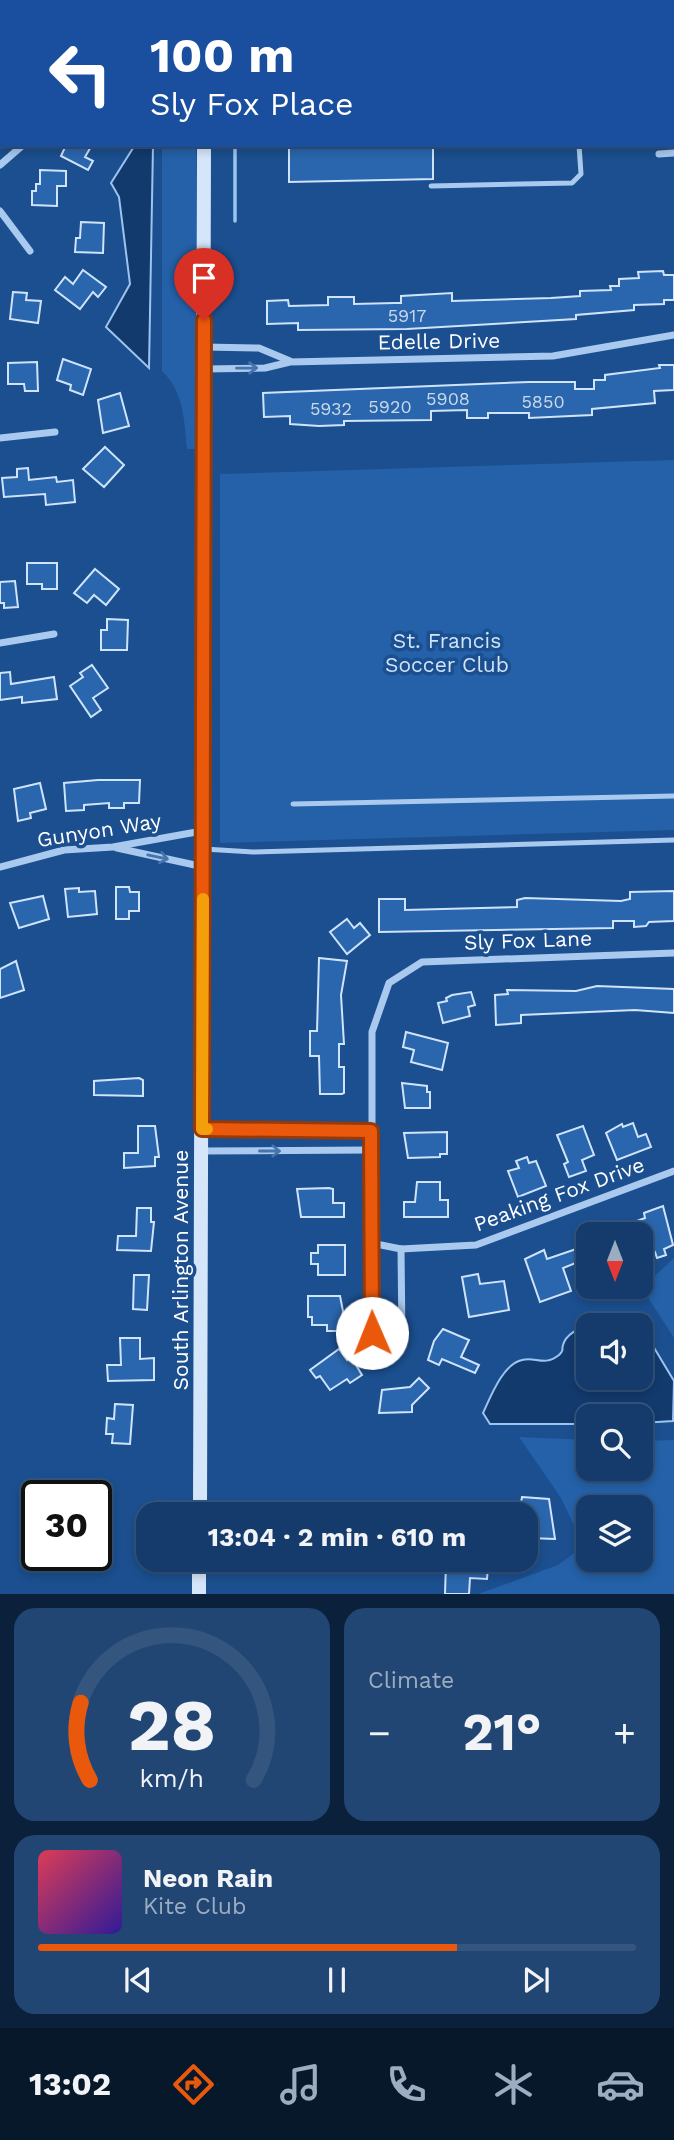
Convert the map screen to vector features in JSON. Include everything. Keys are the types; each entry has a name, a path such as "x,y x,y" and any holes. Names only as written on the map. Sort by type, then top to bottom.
{"street":[{"path":"0,165 21,147"},
{"name":"South Arlington Avenue","path":"200,1502 204,147"},
{"path":"659,155 674,153"},
{"path":"0,211 30,251"},
{"name":"Edelle Drive","path":"204,369 265,368 290,362 553,356 674,335"},
{"path":"204,347 259,348 290,362"},
{"path":"0,438 55,432"},
{"path":"0,643 54,634"},
{"name":"Gunyon Way","path":"0,867 64,850 113,847 204,831"},
{"path":"113,847 204,867"},
{"name":"Sly Fox Lane","path":"371,1131 372,1032 389,983 422,962 674,953"},
{"path":"202,1129 371,1131 372,1333 374,1344 382,1348 391,1347 402,1339 401,1249"},
{"path":"202,1151 370,1150"},
{"name":"Peaking Fox Drive","path":"371,1243 401,1249 476,1245 674,1171"},
{"path":"199,1594 200,1572"}],"lane":[{"path":"431,186 572,183 581,174 579,147"},
{"path":"293,804 674,796"},
{"path":"204,849 253,852 674,841"}],"green space":[{"path":"162,147 196,147 199,449 187,449 179,397 162,371"},
{"name":"St. Francis Soccer Club","path":"674,460 674,830 220,843 220,474"},
{"path":"674,1258 674,1338 649,1299 653,1299 653,1278"},
{"path":"519,1437 576,1439 576,1481 653,1481 653,1441 674,1440 674,1594 478,1594 558,1565 576,1552 576,1572 653,1572 653,1495 576,1495 576,1529 561,1498"}],"shaded area":[{"path":"134,147 153,147 149,368 106,327 130,284 119,197 111,183"},
{"path":"576,1330 576,1390 653,1390 653,1346 674,1381 673,1421 653,1422 653,1404 576,1404 576,1424 490,1424 483,1413 503,1374 522,1360 544,1361 554,1358 562,1352 562,1347"}],"building":[{"path":"65,147 91,147 85,157 93,161 88,170 61,156"},
{"path":"289,147 433,147 433,179 289,182"},
{"path":"40,170 66,171 66,186 57,186 57,206 32,205 32,191 36,191 36,184 40,184"},
{"path":"81,222 104,223 103,253 75,252 76,238 80,238"},
{"path":"83,270 106,287 98,297 93,292 80,309 55,290 65,277 73,284"},
{"path":"663,271 664,275 674,275 674,300 664,300 664,304 634,305 634,310 576,315 576,319 407,329 298,330 298,323 267,324 267,301 288,300 289,306 328,305 328,297 354,297 354,304 401,303 401,296 452,293 452,301 580,296 580,291 611,290 610,286 619,286 619,279 639,278 638,272"},
{"path":"13,292 27,293 26,300 41,301 38,323 10,319"},
{"path":"63,359 91,369 83,395 70,390 71,385 57,380"},
{"path":"37,362 38,391 25,391 24,384 8,384 8,363"},
{"path":"659,365 674,365 674,390 654,391 655,403 592,409 592,415 529,418 529,413 488,413 488,418 467,418 467,410 431,411 431,420 344,421 344,425 319,426 290,424 290,416 264,417 263,393 529,382 575,382 575,389 594,389 594,380 605,380 605,375 660,368"},
{"path":"120,393 129,426 103,433 98,400"},
{"path":"105,447 124,465 104,487 83,469"},
{"path":"28,468 29,480 56,477 57,482 73,480 75,502 46,505 45,494 4,497 2,478 17,477 17,469"},
{"path":"27,563 57,563 57,589 42,589 42,584 27,584"},
{"path":"95,569 119,589 106,605 94,595 87,603 74,593"},
{"path":"15,581 18,607 4,608 4,603 0,603 0,582"},
{"path":"107,619 128,620 127,650 101,650 101,630 107,630"},
{"path":"92,665 108,688 93,698 101,710 91,717 70,686 83,677 80,673"},
{"path":"10,672 11,684 54,677 57,699 22,703 22,697 0,700 0,673"},
{"path":"140,780 139,803 124,803 124,808 109,808 109,803 84,805 84,810 66,811 64,783"},
{"path":"40,783 46,809 30,813 31,818 18,821 14,789"},
{"path":"116,887 129,887 130,892 139,892 139,911 129,911 129,919 116,919"},
{"path":"79,888 79,892 95,891 97,914 68,917 65,889"},
{"path":"674,891 674,921 649,922 646,926 634,927 634,921 613,921 613,928 379,932 379,899 405,899 405,910 517,907 517,900 525,898 621,901 630,899 630,892"},
{"path":"43,896 49,919 19,928 10,903"},
{"path":"347,919 354,928 360,923 370,935 347,954 330,932"},
{"path":"319,958 347,961 341,995 344,1044 339,1044 339,1067 344,1067 342,1094 320,1094 319,1056 310,1056 310,1031 317,1031"},
{"path":"16,961 24,990 0,998 0,969"},
{"path":"597,986 674,989 674,1013 635,1010 521,1015 521,1023 496,1025 495,995 508,994 507,990 576,991"},
{"path":"471,992 475,1005 468,1007 470,1016 443,1023 438,1003 447,1001 446,998 452,995"},
{"path":"406,1032 448,1043 442,1070 411,1062 414,1050 403,1047"},
{"path":"143,1080 143,1096 94,1095 94,1081"},
{"path":"402,1083 427,1086 427,1092 430,1092 430,1108 405,1108"},
{"path":"633,1123 638,1137 646,1134 651,1147 617,1160 606,1133 622,1124 623,1127"},
{"path":"138,1126 155,1126 159,1157 155,1157 155,1166 124,1168 124,1153 138,1153"},
{"path":"583,1126 594,1155 582,1160 586,1171 569,1177 564,1164 568,1162 557,1135"},
{"path":"447,1132 447,1154 440,1154 440,1157 408,1158 404,1133"},
{"path":"527,1157 529,1163 536,1161 546,1186 518,1197 508,1171 519,1168 516,1161"},
{"path":"417,1182 440,1182 440,1200 448,1200 448,1217 404,1217 404,1202 415,1202"},
{"path":"297,1189 333,1189 333,1203 344,1203 344,1217 301,1217"},
{"path":"663,1206 673,1245 664,1249 666,1255 657,1258 653,1253 653,1222 634,1222 645,1218 644,1213"},
{"path":"137,1208 151,1208 151,1222 154,1222 151,1251 117,1250 118,1236 136,1236"},
{"path":"318,1245 345,1245 345,1275 318,1275 318,1264 311,1264 311,1253 318,1253"},
{"path":"576,1249 576,1263 563,1268 571,1291 540,1302 525,1259 544,1250 547,1259"},
{"path":"478,1274 480,1284 504,1281 509,1310 469,1317 462,1277"},
{"path":"134,1275 149,1275 147,1310 133,1309"},
{"path":"308,1296 340,1296 343,1311 341,1331 327,1331 327,1325 312,1325 312,1317 308,1317"},
{"path":"443,1329 469,1340 461,1357 479,1365 475,1373 442,1359 439,1365 428,1360 434,1341"},
{"path":"120,1338 140,1338 140,1359 154,1358 154,1380 108,1381 107,1365 121,1365"},
{"path":"339,1349 347,1360 351,1357 362,1375 350,1383 347,1379 330,1390 320,1376 316,1378 310,1370"},
{"path":"419,1378 429,1388 412,1405 412,1412 379,1413 382,1390 410,1387"},
{"path":"115,1404 133,1405 130,1444 112,1443 113,1434 106,1434 107,1418 114,1419"},
{"path":"522,1497 549,1499 555,1539 538,1538 538,1502 521,1502"},
{"path":"446,1572 488,1572 487,1579 470,1578 469,1594 445,1594"}],"waterway":[{"path":"235,147 235,221"}],"slow traffic":[{"path":"203,899 202,1129 207,1129"}],"route":[{"path":"204,320 202,1129 371,1131 372,1333"}]}
